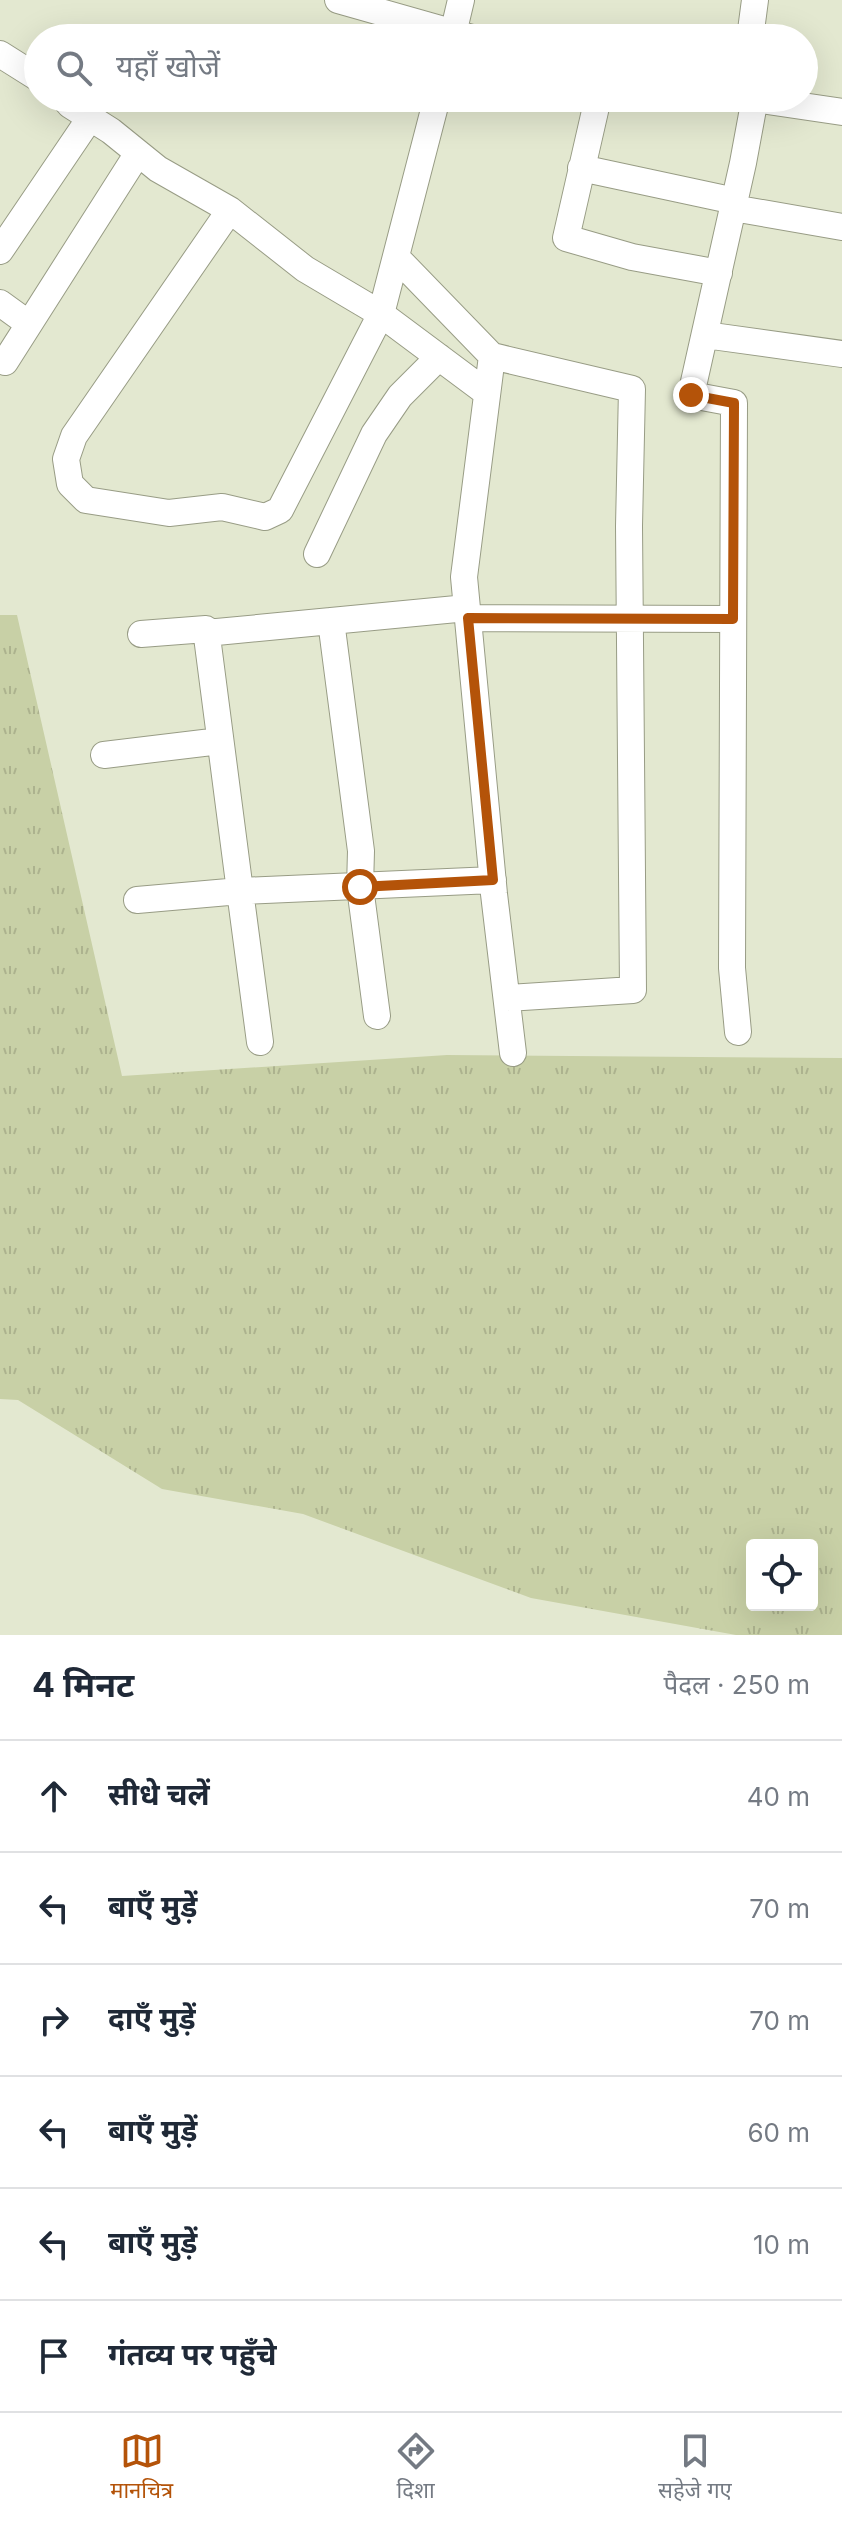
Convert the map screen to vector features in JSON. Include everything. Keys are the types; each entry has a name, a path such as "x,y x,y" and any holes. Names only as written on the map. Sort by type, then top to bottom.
{"street":[{"path":"338,0 419,24"},
{"path":"460,24 461,0"},
{"path":"752,24 755,0"},
{"path":"0,54 24,69"},
{"path":"818,108 842,112"},
{"path":"81,112 111,131 158,169 230,210 305,269 381,314 487,393"},
{"path":"230,210 74,436 66,459 70,484 86,500 169,513 222,507 265,517 280,510 381,314 434,112"},
{"path":"595,112 566,238 632,257 719,273"},
{"path":"738,1032 732,968 734,403 691,395 752,112"},
{"path":"0,251 90,118"},
{"path":"5,362 138,153"},
{"path":"581,168 842,227"},
{"path":"397,258 492,356 632,389 629,526 633,990 507,998"},
{"path":"0,303 29,324"},
{"path":"705,335 842,354"},
{"path":"492,356 464,577 513,1053"},
{"path":"317,554 374,434 400,396 439,357"},
{"path":"206,633 331,621 468,613 733,619"},
{"path":"331,621 361,851 360,887 377,1016"},
{"path":"141,634 206,629 260,1042"},
{"path":"104,755 220,741"},
{"path":"137,900 240,891 493,880"}],"green space":[{"path":"0,615 17,615 122,1076 447,1055 842,1058 842,1635 736,1635 531,1598 303,1514 162,1489 18,1400 0,1399"}],"route":[{"path":"360,887 493,880 468,618 733,619 734,403 691,395"}]}
